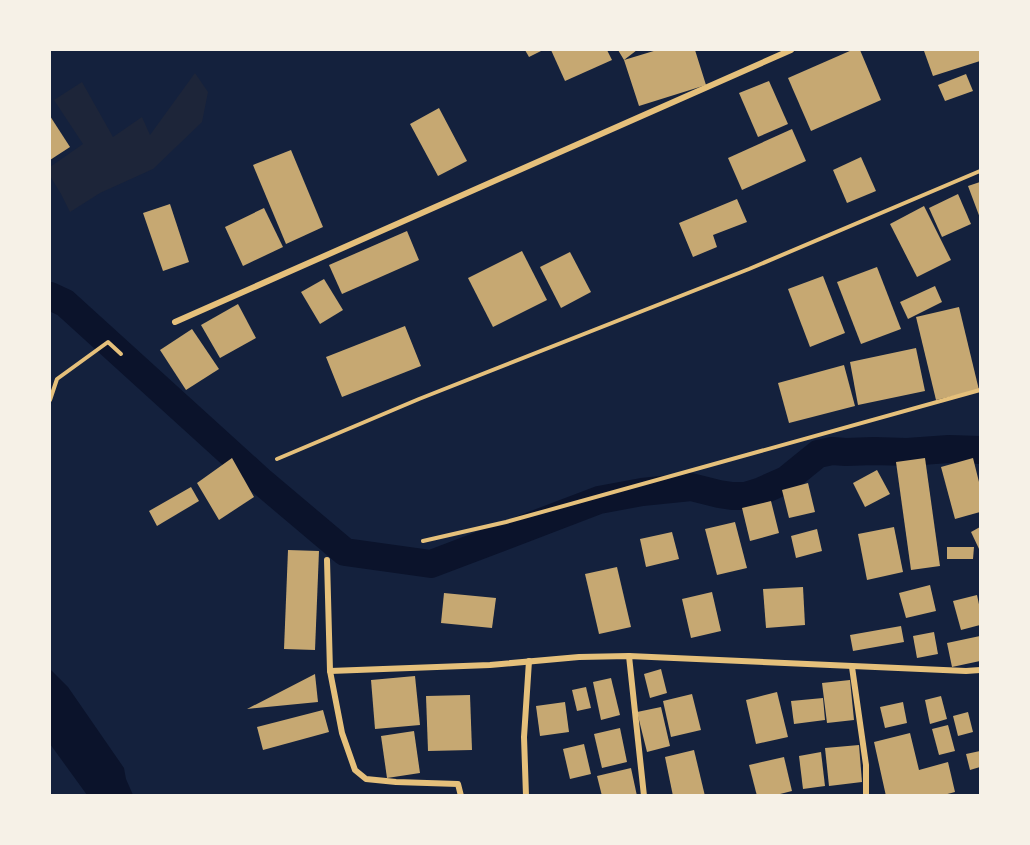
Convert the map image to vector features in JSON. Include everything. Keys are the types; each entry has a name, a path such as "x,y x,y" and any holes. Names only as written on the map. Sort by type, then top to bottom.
{"street":[{"path":"175,322 791,50"},
{"path":"327,560 330,670 342,733 355,770 366,779 458,784 461,795"},
{"path":"330,670 490,665 579,657 629,656 852,667 981,670"},
{"path":"629,656 644,795"},
{"path":"526,795 524,737 529,661"},
{"path":"852,667 866,765 866,795"}],"path":[{"path":"277,459 419,399 749,269 981,171"},
{"path":"50,400 57,380 108,342 121,354"},
{"path":"423,541 506,522 981,390"}],"shaded area":[{"path":"195,73 208,92 202,122 153,169 100,193 70,212 50,176 50,167 83,144 54,100 82,82 113,137 142,117 150,135"},
{"path":"50,669 68,687 124,768 133,795 87,795 50,744"}],"building":[{"path":"525,50 543,50 529,57"},
{"path":"551,50 607,50 612,60 565,81"},
{"path":"618,50 637,50 624,60"},
{"path":"657,50 695,50 706,85 639,106 624,60"},
{"path":"852,50 860,50 881,100 811,131 788,78"},
{"path":"980,50 980,61 933,76 924,51"},
{"path":"966,74 973,91 945,101 938,85"},
{"path":"769,81 788,124 758,137 739,93"},
{"path":"439,108 467,161 438,176 410,124"},
{"path":"50,116 70,147 50,160"},
{"path":"792,129 806,161 742,190 728,158"},
{"path":"291,150 323,227 286,244 253,165"},
{"path":"861,157 876,191 847,203 833,170"},
{"path":"980,182 980,218 968,186"},
{"path":"958,194 971,224 942,237 929,208"},
{"path":"737,199 747,222 713,235 717,247 693,257 679,223"},
{"path":"170,204 189,262 163,271 143,213"},
{"path":"924,206 951,260 917,277 890,224"},
{"path":"264,208 283,247 243,266 225,227"},
{"path":"407,231 419,260 342,294 329,265"},
{"path":"522,251 547,300 493,327 468,278"},
{"path":"570,252 591,292 561,308 540,267"},
{"path":"877,267 901,329 861,344 837,282"},
{"path":"823,276 845,333 810,347 788,289"},
{"path":"324,279 343,310 320,324 301,292"},
{"path":"935,286 942,302 908,319 900,302"},
{"path":"238,304 256,338 220,358 201,325"},
{"path":"959,307 979,390 936,400 916,317"},
{"path":"405,326 421,366 342,397 326,357"},
{"path":"192,329 219,369 186,390 160,350"},
{"path":"916,348 925,391 858,405 850,362"},
{"path":"844,365 855,406 789,423 778,383"},
{"path":"232,458 254,497 219,520 197,483"},
{"path":"925,458 940,566 911,570 896,462"},
{"path":"973,458 980,486 980,512 955,519 941,467"},
{"path":"877,470 890,494 865,507 853,483"},
{"path":"808,483 815,512 789,518 782,490"},
{"path":"191,487 199,501 157,526 149,511"},
{"path":"771,501 779,533 750,541 742,508"},
{"path":"735,522 747,568 717,575 705,529"},
{"path":"894,527 903,572 867,580 858,534"},
{"path":"980,527 980,551 971,532"},
{"path":"817,529 822,551 796,558 791,536"},
{"path":"672,532 679,559 646,567 640,539"},
{"path":"947,547 974,547 973,559 947,559"},
{"path":"288,550 319,551 315,650 284,649"},
{"path":"617,567 631,627 599,634 585,574"},
{"path":"930,585 936,611 906,618 899,593"},
{"path":"803,587 805,625 766,628 763,589"},
{"path":"712,592 721,631 691,638 682,599"},
{"path":"444,593 496,598 492,628 441,623"},
{"path":"977,595 980,625 961,630 953,601"},
{"path":"901,626 904,642 853,651 850,635"},
{"path":"934,632 938,654 917,658 913,636"},
{"path":"980,636 980,661 952,667 947,643"},
{"path":"661,669 667,693 650,698 644,674"},
{"path":"315,674 318,702 247,709"},
{"path":"415,676 420,725 375,729 371,680"},
{"path":"611,678 620,715 601,720 593,682"},
{"path":"850,680 854,720 827,723 822,683"},
{"path":"586,687 591,708 577,711 572,690"},
{"path":"777,692 788,737 756,744 746,700"},
{"path":"692,694 701,730 671,737 663,701"},
{"path":"470,695 472,750 428,751 426,696"},
{"path":"941,696 947,719 930,724 925,700"},
{"path":"823,698 825,720 794,724 791,701"},
{"path":"565,702 569,732 540,736 536,706"},
{"path":"903,702 907,723 885,728 880,707"},
{"path":"661,707 670,746 647,752 637,712"},
{"path":"323,710 329,732 263,750 257,727"},
{"path":"968,712 973,732 958,736 953,716"},
{"path":"948,725 955,751 939,755 932,729"},
{"path":"620,728 627,762 602,768 594,734"},
{"path":"414,731 420,773 387,778 381,736"},
{"path":"910,733 919,770 948,762 955,792 940,796 886,796 874,742"},
{"path":"584,744 591,774 570,779 563,749"},
{"path":"859,745 862,782 829,786 825,748"},
{"path":"694,750 705,796 673,796 665,757"},
{"path":"980,751 980,767 970,770 966,754"},
{"path":"821,752 825,786 803,789 799,756"},
{"path":"784,757 792,791 772,796 757,796 749,765"},
{"path":"631,768 637,796 602,796 597,776"}],"waterway":[{"path":"50,296 65,303 262,482 345,552 431,564 599,500 642,492 691,487 719,494 746,496 786,480 818,454 832,451 980,450"}]}
